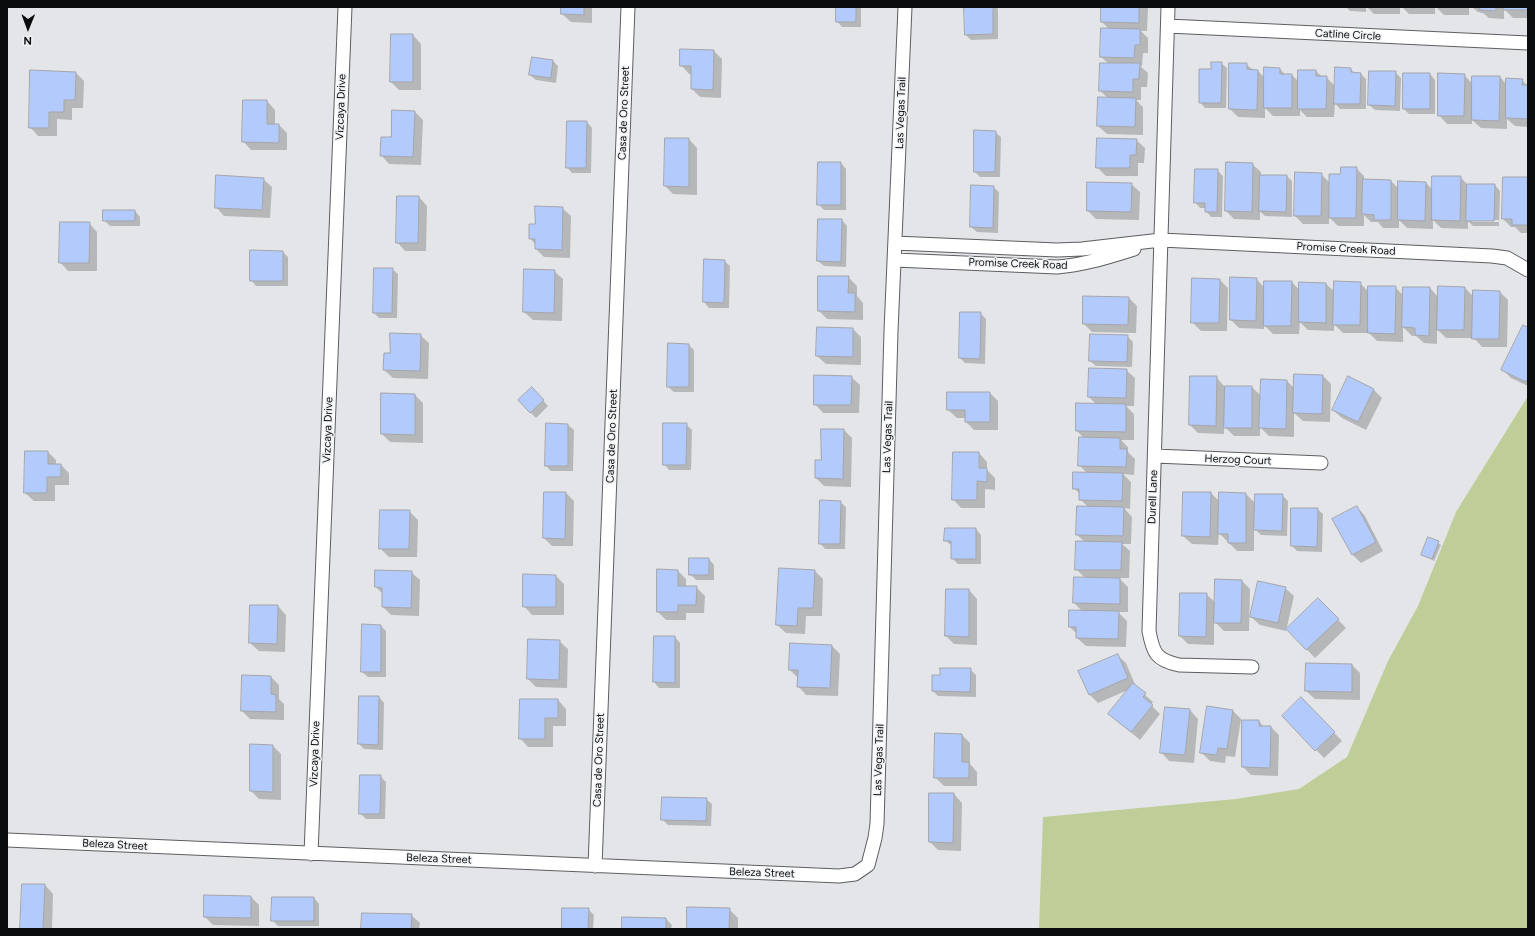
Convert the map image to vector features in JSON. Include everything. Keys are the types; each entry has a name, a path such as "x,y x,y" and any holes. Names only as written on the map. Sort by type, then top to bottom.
{"street":[{"name":"Vizcaya Drive","path":"310,854 345,7"},
{"name":"Casa de Oro Street","path":"595,866 628,7"},
{"name":"Las Vegas Trail","path":"868,865 877,824 891,347 905,7"},
{"path":"1161,240 1168,7"},
{"name":"Catline Circle","path":"1168,26 1528,43"},
{"name":"Promise Creek Road","path":"895,260 1057,267 1072,266 1096,262 1161,240"},
{"name":"Promise Creek Road","path":"896,243 1057,250 1082,249 1161,240 1492,256 1507,258 1528,270"},
{"name":"Durell Lane","path":"1161,240 1149,631 1152,648 1157,656 1164,661 1179,666 1252,667"},
{"name":"Herzog Court","path":"1155,456 1321,463"},
{"name":"Beleza Street","path":"7,840 838,876 855,874 868,865"}],"green space":[{"path":"1528,396 1528,929 1039,929 1043,817 1236,799 1299,789 1347,757 1388,661 1418,606 1456,512"}],"building":[{"path":"561,7 584,7 584,15 561,14"},
{"path":"836,7 856,7 856,22 836,22"},
{"path":"964,7 993,7 993,34 965,35"},
{"path":"1101,7 1139,7 1139,23 1101,22"},
{"path":"1480,7 1496,7 1496,11 1480,10"},
{"path":"1504,7 1528,7 1528,10 1503,10"},
{"path":"1101,28 1140,29 1140,45 1135,45 1134,58 1100,57"},
{"path":"391,34 413,34 413,82 390,82"},
{"path":"680,49 714,50 713,90 691,89 691,66 680,66"},
{"path":"532,57 553,60 551,78 529,75"},
{"path":"1211,62 1222,62 1221,103 1199,103 1199,69 1211,69"},
{"path":"1100,63 1140,63 1139,79 1133,79 1133,92 1099,91"},
{"path":"1229,63 1247,63 1247,69 1258,70 1257,110 1229,109"},
{"path":"1264,67 1280,68 1280,74 1292,74 1292,108 1264,108"},
{"path":"1335,67 1351,68 1351,72 1361,73 1360,104 1334,104"},
{"path":"30,70 76,72 75,100 64,100 64,112 49,112 49,128 29,128"},
{"path":"1298,70 1316,70 1316,76 1327,76 1326,109 1298,109"},
{"path":"1369,71 1396,71 1395,106 1368,105"},
{"path":"1403,73 1430,73 1430,109 1403,109"},
{"path":"1438,73 1465,74 1464,116 1438,116"},
{"path":"1472,76 1500,76 1499,121 1472,120"},
{"path":"1506,78 1523,79 1522,85 1528,85 1528,119 1506,118"},
{"path":"1098,97 1136,98 1135,127 1097,126"},
{"path":"243,100 267,100 267,124 279,124 279,143 242,142"},
{"path":"392,110 415,111 413,157 380,156 381,137 391,137"},
{"path":"567,121 587,121 586,168 566,168"},
{"path":"974,130 996,131 995,172 974,172"},
{"path":"665,138 689,138 689,187 664,186"},
{"path":"1097,138 1137,139 1136,155 1130,155 1130,168 1096,168"},
{"path":"818,162 841,162 841,205 817,205"},
{"path":"1226,162 1253,163 1252,212 1225,211"},
{"path":"1341,167 1357,167 1356,218 1329,218 1329,174 1340,174"},
{"path":"1195,169 1218,169 1217,212 1205,212 1205,203 1194,203"},
{"path":"1295,172 1322,173 1321,216 1294,216"},
{"path":"216,175 264,178 262,210 215,208"},
{"path":"1260,175 1287,175 1286,212 1259,211"},
{"path":"1432,176 1461,176 1460,221 1432,220"},
{"path":"1503,177 1528,177 1528,225 1512,225 1512,219 1502,219"},
{"path":"1363,179 1391,180 1391,220 1374,220 1374,215 1362,214"},
{"path":"1398,181 1426,182 1425,221 1398,220"},
{"path":"1087,182 1132,183 1131,212 1087,211"},
{"path":"1467,184 1495,184 1494,221 1466,221"},
{"path":"971,185 994,186 993,228 970,227"},
{"path":"397,196 419,196 418,243 396,243"},
{"path":"535,206 563,207 562,250 535,249 535,239 529,239 529,224 535,224"},
{"path":"103,210 135,210 135,221 103,221"},
{"path":"818,219 842,219 841,262 817,261"},
{"path":"60,222 90,222 89,263 59,263"},
{"path":"250,250 283,251 283,281 250,281"},
{"path":"704,259 725,260 724,303 703,302"},
{"path":"374,268 393,268 392,313 373,313"},
{"path":"524,269 555,270 554,313 523,312"},
{"path":"818,276 849,276 848,293 855,293 855,312 818,311"},
{"path":"1230,277 1257,278 1256,321 1230,320"},
{"path":"1192,278 1220,279 1219,323 1191,323"},
{"path":"1264,281 1292,281 1291,326 1264,326"},
{"path":"1334,281 1361,282 1360,325 1333,325"},
{"path":"1299,282 1326,283 1326,323 1299,322"},
{"path":"1368,286 1396,286 1395,334 1368,333"},
{"path":"1438,286 1465,287 1464,330 1437,330"},
{"path":"1403,287 1430,287 1429,336 1415,335 1415,328 1402,327"},
{"path":"1473,290 1500,291 1499,339 1472,339"},
{"path":"1083,296 1129,297 1128,325 1083,324"},
{"path":"960,312 981,312 980,359 959,358"},
{"path":"1523,325 1528,327 1528,377 1526,382 1501,370"},
{"path":"817,327 853,328 853,357 816,356"},
{"path":"390,333 421,334 420,371 383,370 384,353 390,353"},
{"path":"1090,334 1128,335 1127,362 1089,361"},
{"path":"668,343 689,344 689,387 667,387"},
{"path":"1089,368 1127,369 1126,398 1088,397"},
{"path":"1294,374 1323,375 1322,414 1293,413"},
{"path":"814,375 852,376 851,405 814,405"},
{"path":"1190,376 1217,376 1216,426 1189,425"},
{"path":"1348,376 1374,389 1358,422 1332,410"},
{"path":"1261,379 1287,380 1286,429 1259,428"},
{"path":"1225,386 1252,386 1252,428 1224,428"},
{"path":"532,387 544,400 530,413 518,400"},
{"path":"947,392 990,392 990,422 965,422 965,410 947,410"},
{"path":"381,393 415,394 415,435 381,434"},
{"path":"1076,403 1126,404 1126,432 1076,431"},
{"path":"546,423 568,424 568,466 545,466"},
{"path":"663,423 687,423 686,465 663,465"},
{"path":"821,429 844,429 843,479 815,478 815,460 821,460"},
{"path":"1079,437 1120,438 1120,449 1127,449 1126,467 1078,466"},
{"path":"25,451 48,451 48,464 61,464 61,477 47,477 47,493 24,493"},
{"path":"953,452 979,452 979,468 987,468 987,482 977,481 977,500 952,500"},
{"path":"1073,472 1123,473 1122,501 1079,500 1079,489 1073,489"},
{"path":"544,492 566,492 565,539 543,538"},
{"path":"1183,492 1211,492 1210,537 1182,536"},
{"path":"1219,492 1246,493 1246,543 1228,543 1228,534 1218,534"},
{"path":"1255,494 1283,494 1282,531 1254,530"},
{"path":"820,500 841,501 840,544 819,544"},
{"path":"1077,506 1124,507 1123,536 1076,535"},
{"path":"1357,506 1376,542 1352,555 1332,519"},
{"path":"1291,508 1318,508 1317,547 1291,546"},
{"path":"380,510 410,510 409,549 379,549"},
{"path":"945,528 976,528 976,559 951,559 951,541 944,541"},
{"path":"1428,537 1439,541 1432,559 1421,555"},
{"path":"1076,541 1122,542 1121,570 1075,570"},
{"path":"689,558 709,558 709,575 689,575"},
{"path":"779,568 815,570 813,608 798,608 797,626 776,625"},
{"path":"657,569 678,570 678,586 697,586 696,605 678,605 678,612 657,612"},
{"path":"375,570 412,571 411,608 382,607 382,588 375,587"},
{"path":"523,574 556,575 556,607 523,607"},
{"path":"1074,577 1120,578 1120,604 1073,603"},
{"path":"1215,579 1242,580 1241,623 1214,623"},
{"path":"1258,581 1286,587 1278,623 1250,617"},
{"path":"946,589 969,589 969,637 945,636"},
{"path":"1180,593 1207,593 1206,637 1179,636"},
{"path":"1318,598 1339,619 1306,650 1286,629"},
{"path":"250,605 278,605 277,644 249,643"},
{"path":"1069,610 1119,611 1118,639 1076,638 1076,627 1069,627"},
{"path":"362,624 381,625 381,672 361,672"},
{"path":"654,636 675,636 675,683 653,682"},
{"path":"528,639 560,640 559,680 527,679"},
{"path":"790,643 832,645 830,688 797,687 798,670 789,670"},
{"path":"1118,654 1128,678 1089,695 1078,671"},
{"path":"1306,663 1352,664 1352,692 1305,691"},
{"path":"940,668 971,668 970,692 932,691 932,675 940,675"},
{"path":"242,675 271,676 271,694 276,695 276,712 241,711"},
{"path":"1133,683 1146,693 1143,697 1153,705 1131,732 1108,714"},
{"path":"359,696 379,696 378,745 358,744"},
{"path":"1301,697 1335,732 1315,751 1282,716"},
{"path":"520,699 558,699 558,718 545,718 545,739 519,739"},
{"path":"1207,706 1233,710 1227,749 1218,748 1217,755 1200,753"},
{"path":"1165,707 1190,709 1185,755 1160,753"},
{"path":"1242,720 1259,720 1259,726 1271,726 1270,768 1242,767"},
{"path":"935,733 962,734 962,762 969,762 969,778 934,778"},
{"path":"250,744 273,745 273,792 250,791"},
{"path":"360,775 381,775 380,814 359,814"},
{"path":"929,793 954,793 953,843 929,842"},
{"path":"662,797 707,798 706,821 661,820"},
{"path":"22,884 45,884 43,929 20,929"},
{"path":"204,895 251,896 251,918 204,917"},
{"path":"272,897 314,897 314,921 271,921"},
{"path":"687,907 730,908 729,929 687,929"},
{"path":"562,908 589,908 588,929 562,929"},
{"path":"362,913 412,914 411,929 361,929"},
{"path":"622,917 666,918 666,929 622,929"}]}
